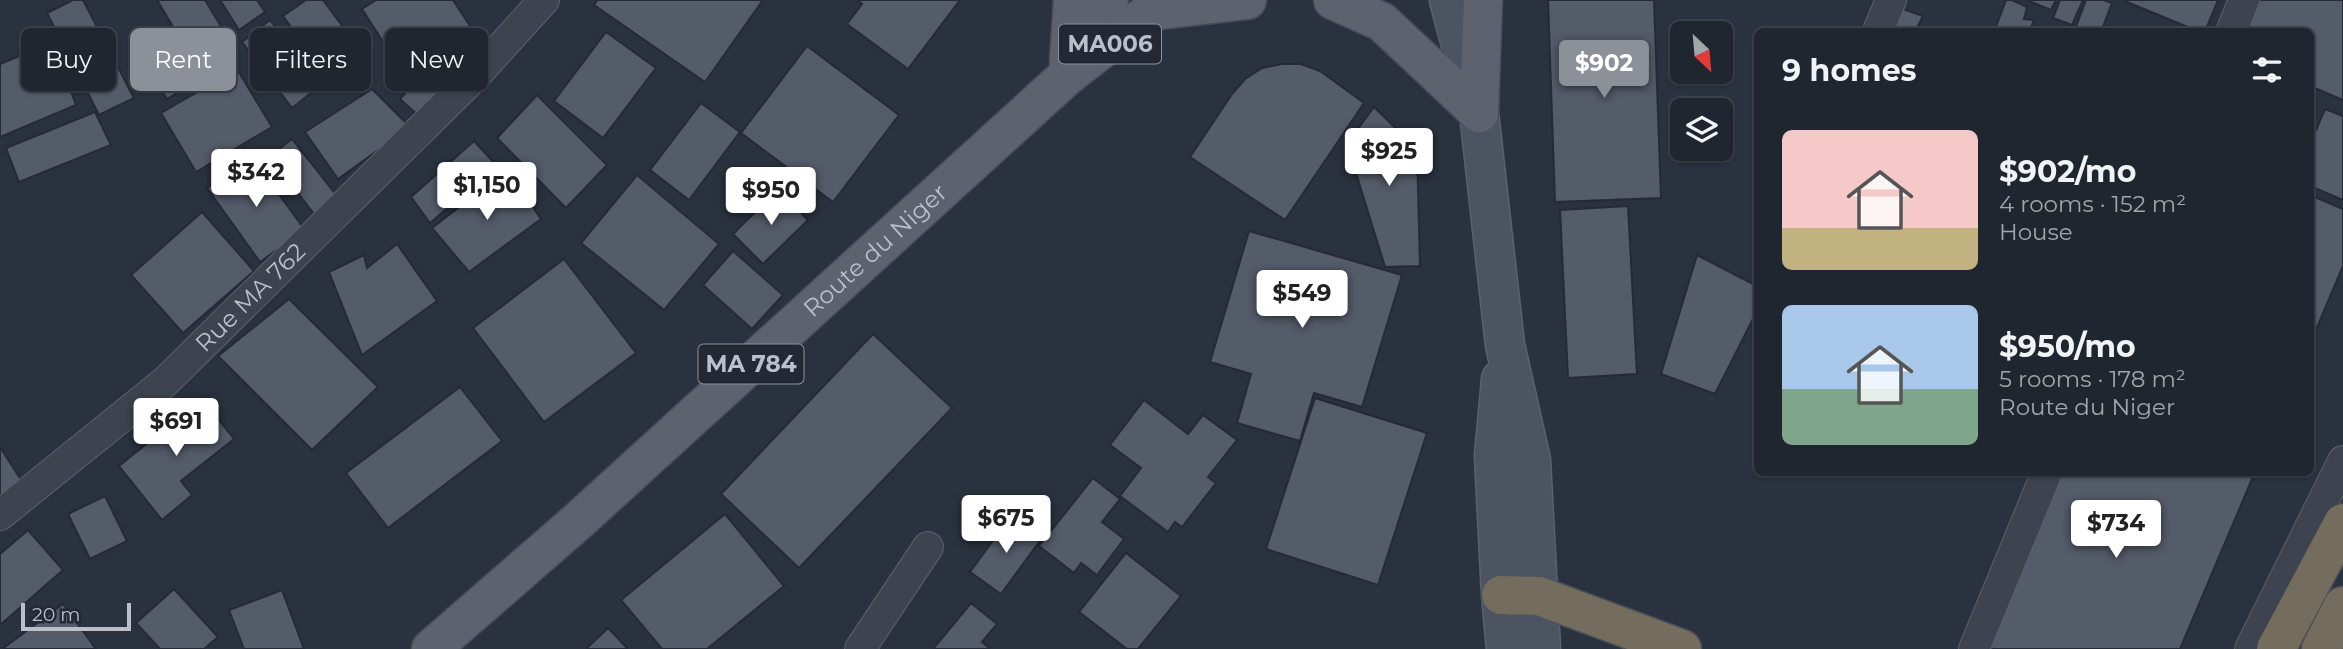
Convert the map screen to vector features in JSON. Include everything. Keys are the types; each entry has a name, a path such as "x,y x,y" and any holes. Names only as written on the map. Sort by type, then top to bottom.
{"highway":[{"path":"2276,649 2343,523"},
{"path":"1501,595 1539,596 1682,649"},
{"path":"2321,649 2343,606"}],"main road":[{"path":"1067,76 1073,0"},
{"name":"Route du Niger","path":"1067,76 1109,0"},
{"path":"1158,6 1247,0"},
{"path":"1333,0 1382,22 1479,113"},
{"path":"1427,0 1460,41"},
{"path":"1449,0 1479,113"},
{"path":"1483,0 1479,113 1504,345 1531,460 1541,649"},
{"name":"Route du Niger","path":"431,649 578,522 1067,76 1158,6"},
{"path":"1504,345 1494,456 1506,649"}],"street":[{"name":"Rue MA 762","path":"0,515 166,382 476,75 544,0"},
{"path":"1879,28 1891,0"},
{"path":"2233,28 2244,0"},
{"path":"2250,649 2343,461"},
{"path":"1974,649 2045,476"},
{"path":"860,649 928,547"}],"building":[{"path":"73,0 83,0 98,28 55,28 47,13"},
{"path":"157,0 205,0 222,28 167,28 172,25"},
{"path":"220,0 257,0 265,12 239,30"},
{"path":"306,0 323,0 344,28 292,28 283,16"},
{"path":"376,0 453,0 471,28 385,28 385,45 362,9"},
{"path":"597,0 763,0 705,82 594,5"},
{"path":"857,0 960,0 908,69 847,24 862,4"},
{"path":"1548,0 1654,0 1661,198 1555,202"},
{"path":"2006,0 2027,7 2024,19 2034,20 2031,28 1996,28"},
{"path":"2026,0 2056,0 2051,10"},
{"path":"2060,0 2083,0 2072,25 2053,18"},
{"path":"2086,0 2112,3 2103,28 2076,28"},
{"path":"2122,0 2218,0 2207,28 2190,28"},
{"path":"2257,0 2343,0 2343,100 2314,88 2314,28 2245,28"},
{"path":"1897,7 1923,16 1917,28 1887,28"},
{"path":"270,20 276,28 260,28"},
{"path":"606,32 656,68 603,138 554,101"},
{"path":"250,36 250,53 242,42"},
{"path":"807,46 899,115 833,202 741,133"},
{"path":"21,55 21,91 71,91 76,105 0,137 0,64"},
{"path":"116,63 134,98 99,115 87,91 116,91"},
{"path":"1301,64 1320,71 1364,103 1285,220 1190,157 1245,79 1262,68"},
{"path":"236,70 272,127 196,172 161,113 199,91 236,91"},
{"path":"371,90 410,127 338,179 305,132"},
{"path":"162,91 180,91 167,99"},
{"path":"279,91 313,91 292,108"},
{"path":"407,91 447,91 422,119 400,99"},
{"path":"537,95 607,165 566,208 497,138"},
{"path":"701,103 740,132 689,200 650,170"},
{"path":"1374,107 1417,149 1420,266 1385,267 1347,144"},
{"path":"2325,109 2343,116 2343,200 2314,188 2314,135"},
{"path":"95,112 111,145 19,182 6,148"},
{"path":"292,139 337,196 314,214 270,156"},
{"path":"474,141 497,166 430,223 411,197"},
{"path":"251,156 305,230 260,262 207,188"},
{"path":"507,170 541,219 469,272 432,228"},
{"path":"637,175 719,244 664,310 581,243"},
{"path":"778,189 808,220 763,264 733,234"},
{"path":"2314,197 2343,209 2343,266 2314,335"},
{"path":"1628,206 1637,374 1568,378 1560,210"},
{"path":"202,212 254,271 183,333 131,275"},
{"path":"1249,231 1402,275 1362,407 1314,393 1300,441 1237,423 1251,374 1210,362"},
{"path":"397,244 437,301 362,355 329,272 364,255 367,268"},
{"path":"733,251 783,295 752,329 703,285"},
{"path":"1697,255 1754,284 1754,317 1715,394 1661,374"},
{"path":"564,259 636,353 544,422 473,328"},
{"path":"289,299 378,387 312,450 218,356"},
{"path":"873,334 952,408 799,568 721,494"},
{"path":"460,387 502,441 388,528 346,473"},
{"path":"1315,398 1427,433 1378,585 1266,549"},
{"path":"202,399 234,439 181,481 192,495 162,520 119,466"},
{"path":"1144,400 1188,434 1203,415 1237,440 1208,477 1216,483 1182,527 1175,522 1168,532 1120,496 1141,468 1110,445"},
{"path":"0,447 23,483 0,497"},
{"path":"2051,476 2253,476 2180,649 1978,649"},
{"path":"1093,478 1120,499 1102,522 1124,539 1097,575 1081,563 1074,573 1039,546"},
{"path":"105,496 127,541 90,559 68,514"},
{"path":"725,514 784,586 707,649 662,649 621,600"},
{"path":"1011,516 1042,538 1001,594 970,572"},
{"path":"28,530 63,570 0,625 0,554"},
{"path":"1126,553 1181,596 1138,649 1127,649 1079,612"},
{"path":"174,589 218,637 204,649 160,649 136,623"},
{"path":"282,590 304,649 244,649 229,610"},
{"path":"971,603 997,624 982,642 990,649 933,649"},
{"path":"63,604 96,649 2,649"},
{"path":"608,628 628,649 586,649"}]}
